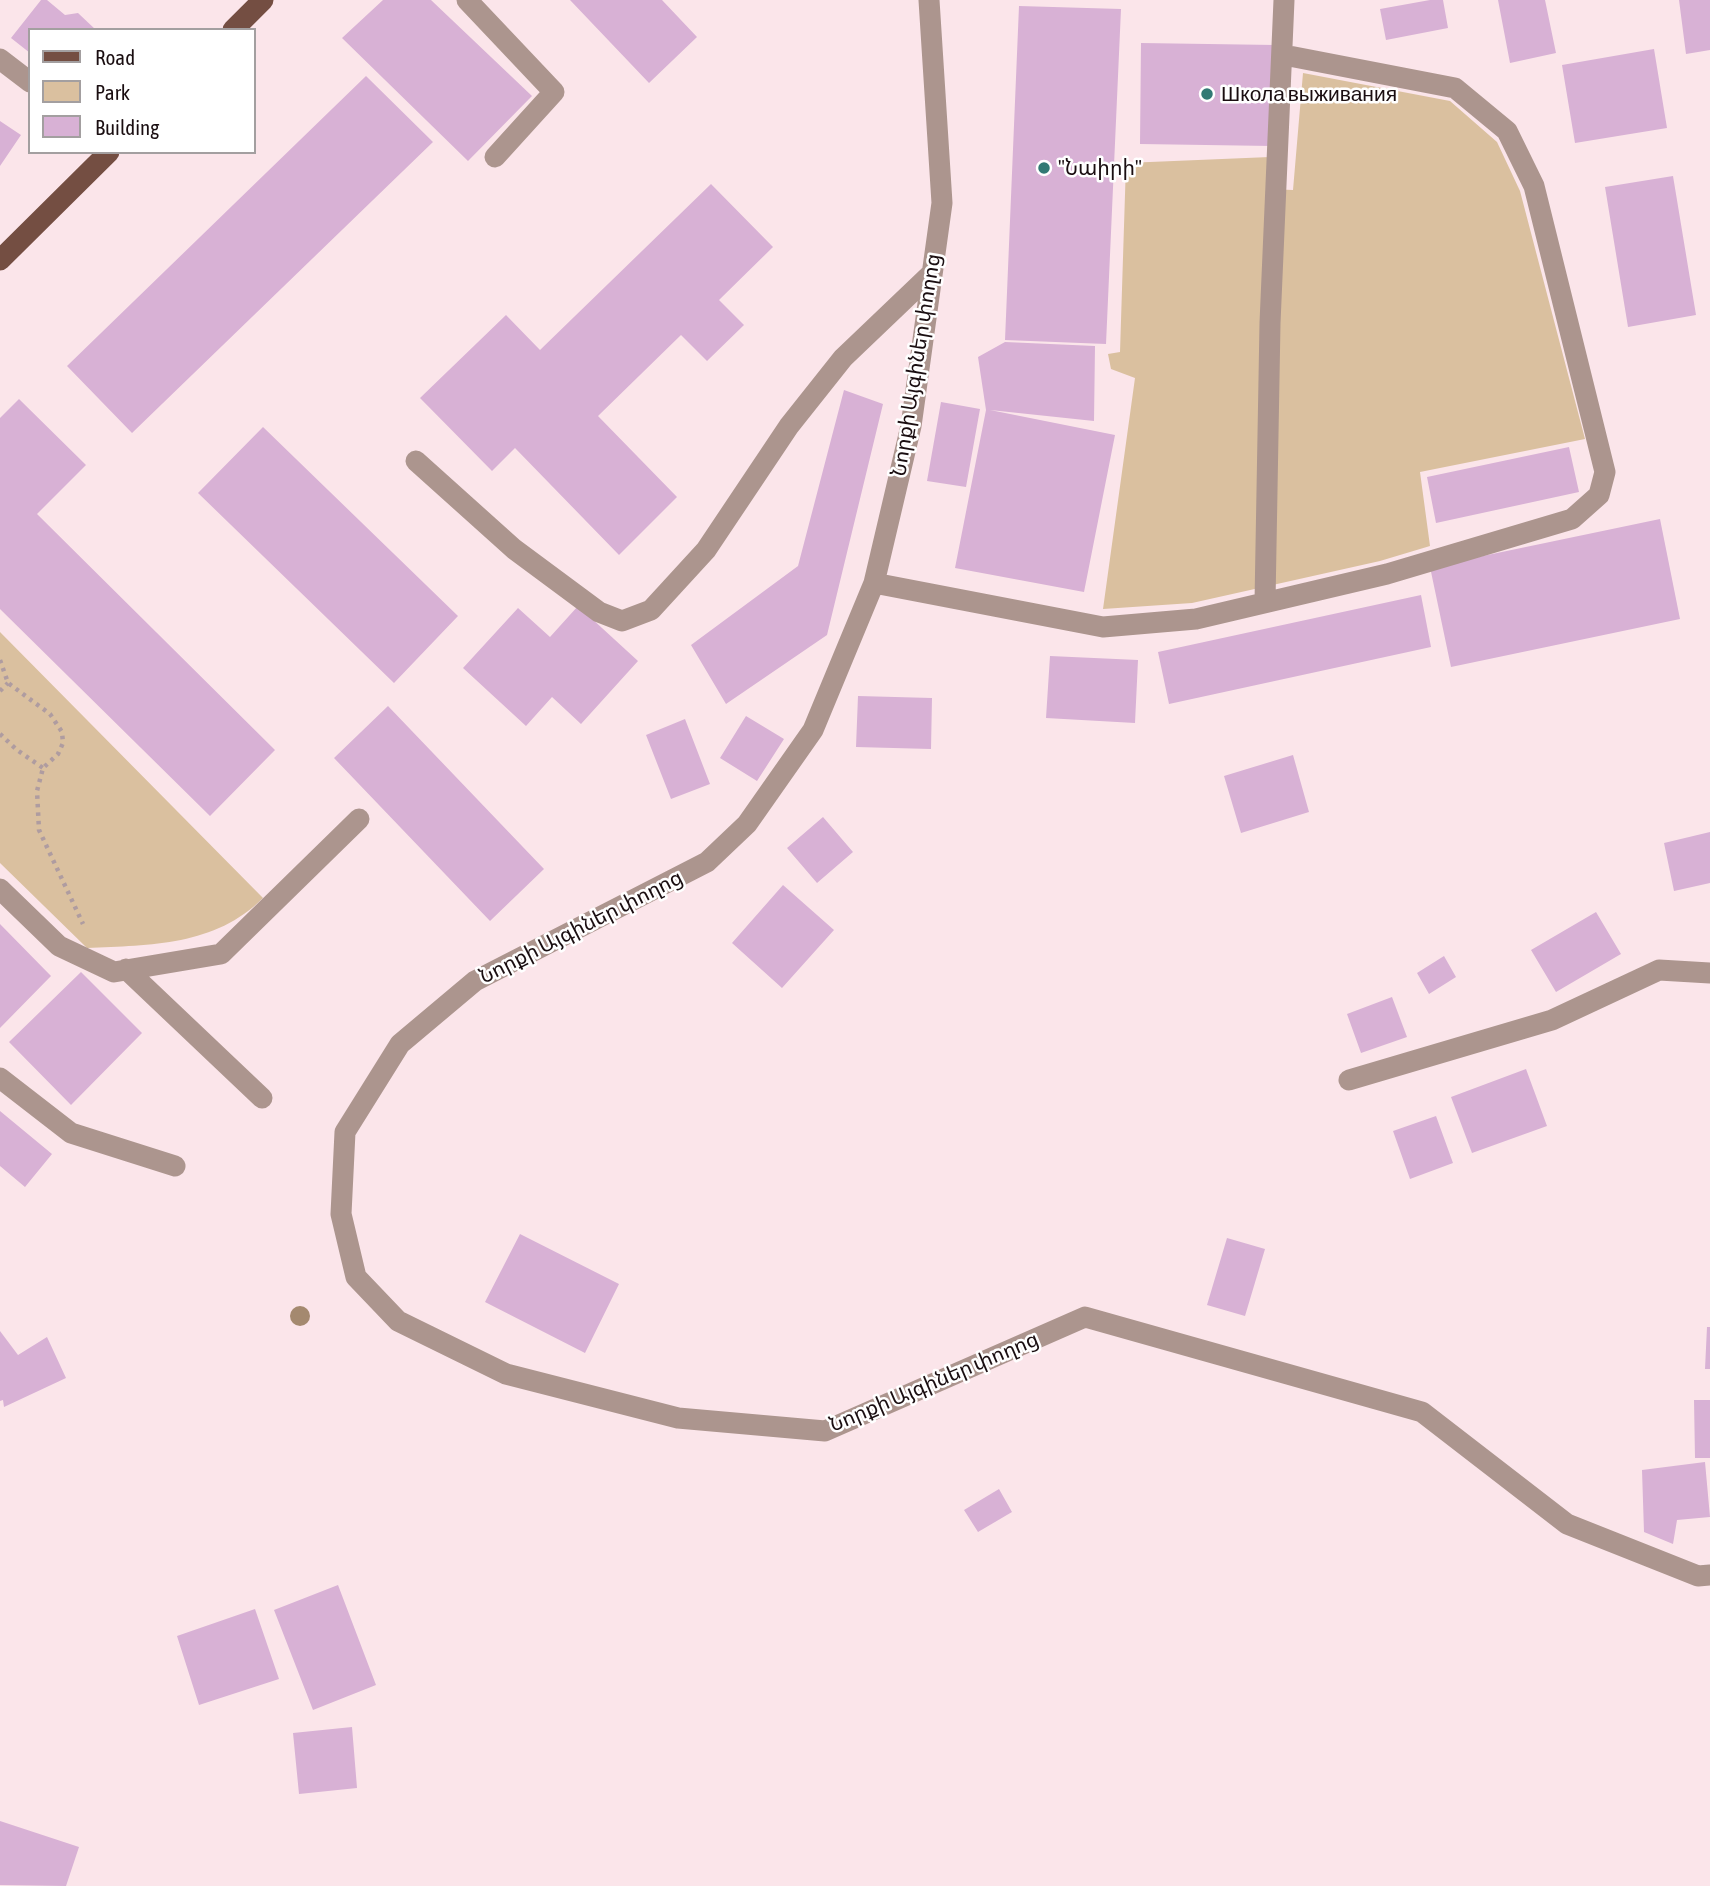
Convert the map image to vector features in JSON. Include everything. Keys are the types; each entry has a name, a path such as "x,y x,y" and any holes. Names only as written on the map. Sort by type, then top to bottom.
{"main road":[{"path":"235,28 263,0"},
{"path":"0,260 107,154"}],"street":[{"path":"467,0 554,92 495,157"},
{"name":"Նորքի Այգիներ փողոց","path":"929,0 942,203 911,426 874,583 813,730 747,824 707,862 475,981 400,1044 345,1132 341,1214 356,1277 398,1321 506,1374 678,1418 825,1431 1084,1317 1422,1412 1567,1524 1698,1576 1710,1575"},
{"path":"1265,602 1270,323 1284,55 1284,0"},
{"path":"874,583 1103,627 1196,619 1387,574 1572,519 1598,495 1605,472 1534,186 1507,131 1455,88 1284,55"},
{"path":"0,59 28,80"},
{"path":"416,461 514,549 599,612 622,621 651,610 706,550 789,426 843,358 932,273"},
{"path":"0,889 60,946 114,972 220,954 359,819"},
{"path":"126,970 262,1098"},
{"path":"1349,1080 1552,1020 1659,970 1710,972"},
{"path":"0,1079 71,1133 175,1166"}],"path":[{"path":"0,660 8,683 50,714 62,732 63,743 58,754 43,768 37,791 39,830 84,925"},
{"path":"0,691 8,683"},
{"path":"0,734 43,768"}],"green space":[{"path":"1303,73 1450,101 1497,142 1520,191 1585,439 1420,472 1430,546 1380,561 1192,603 1103,609 1135,378 1111,369 1108,354 1120,352 1126,163 1270,157 1268,189 1293,190"},
{"path":"0,632 263,898 224,926 203,934 158,944 87,948 0,863"}],"building":[{"path":"41,0 47,0 65,15 78,13 94,28 28,28 28,51 11,38"},
{"path":"383,0 431,0 532,96 468,161 342,38"},
{"path":"570,0 662,0 697,37 649,83"},
{"path":"1443,0 1448,28 1386,40 1380,9"},
{"path":"1498,0 1545,0 1556,53 1510,63"},
{"path":"1679,0 1710,0 1710,50 1686,54"},
{"path":"1019,6 1121,9 1106,344 1005,340"},
{"name":"Школа выживания","path":"1141,43 1275,45 1272,146 1140,144"},
{"path":"1654,49 1667,128 1575,143 1562,65"},
{"path":"366,76 433,142 132,433 67,366"},
{"path":"0,121 21,135 0,166"},
{"path":"1673,176 1696,315 1628,327 1605,187"},
{"path":"711,184 773,247 719,300 744,325 707,361 681,335 598,416 677,497 619,555 515,448 492,471 420,398 506,315 540,350"},
{"path":"1005,342 1095,346 1094,421 990,410 1115,435 1084,592 955,568 986,410 978,357"},
{"path":"844,390 883,404 827,635 726,704 691,645 798,566"},
{"path":"19,399 86,465 37,514 275,750 210,816 0,609 0,418"},
{"path":"941,402 980,409 966,487 927,481"},
{"path":"263,427 458,616 394,683 198,493"},
{"path":"1569,447 1579,492 1436,523 1427,477"},
{"path":"1660,519 1680,619 1451,667 1430,567"},
{"path":"1421,595 1431,647 1169,704 1158,652"},
{"path":"578,606 638,661 581,724 552,697 526,726 463,668 518,608 550,637"},
{"path":"1050,656 1138,660 1135,723 1046,718"},
{"path":"858,696 932,698 931,749 856,747"},
{"path":"388,706 544,869 490,921 334,758"},
{"path":"746,716 784,739 757,781 720,758"},
{"path":"685,719 710,784 671,799 646,735"},
{"path":"1293,755 1309,812 1241,833 1224,776"},
{"path":"823,817 853,852 817,883 787,848"},
{"path":"1710,832 1710,883 1674,891 1664,843"},
{"path":"783,885 834,930 782,988 732,943"},
{"path":"1596,912 1621,954 1556,992 1531,950"},
{"path":"0,924 51,976 0,1028"},
{"path":"1444,956 1456,977 1429,994 1417,973"},
{"path":"81,972 142,1033 71,1105 9,1042"},
{"path":"1392,997 1407,1037 1361,1053 1347,1014"},
{"path":"1526,1069 1547,1126 1472,1153 1451,1097"},
{"path":"0,1111 52,1154 25,1187 0,1166"},
{"path":"1436,1116 1453,1163 1410,1179 1393,1131"},
{"path":"520,1234 619,1284 585,1353 485,1302"},
{"path":"1227,1238 1265,1249 1245,1316 1207,1305"},
{"path":"1707,1327 1710,1327 1710,1369 1705,1369"},
{"path":"0,1331 18,1355 47,1337 66,1378 4,1407 3,1400 0,1401"},
{"path":"1694,1400 1710,1400 1710,1458 1695,1458"},
{"path":"1705,1462 1710,1517 1677,1520 1673,1544 1644,1532 1642,1470"},
{"path":"999,1489 1012,1512 978,1532 964,1510"},
{"path":"338,1585 376,1685 313,1710 274,1610"},
{"path":"255,1609 279,1679 199,1705 177,1636"},
{"path":"352,1727 357,1788 299,1794 293,1733"},
{"path":"0,1821 79,1847 66,1886 0,1885"}],"place":[{"name":"Школа выживания","path":"1207,94"},
{"name":"\"Նաիրի\"","path":"1044,168"}]}
